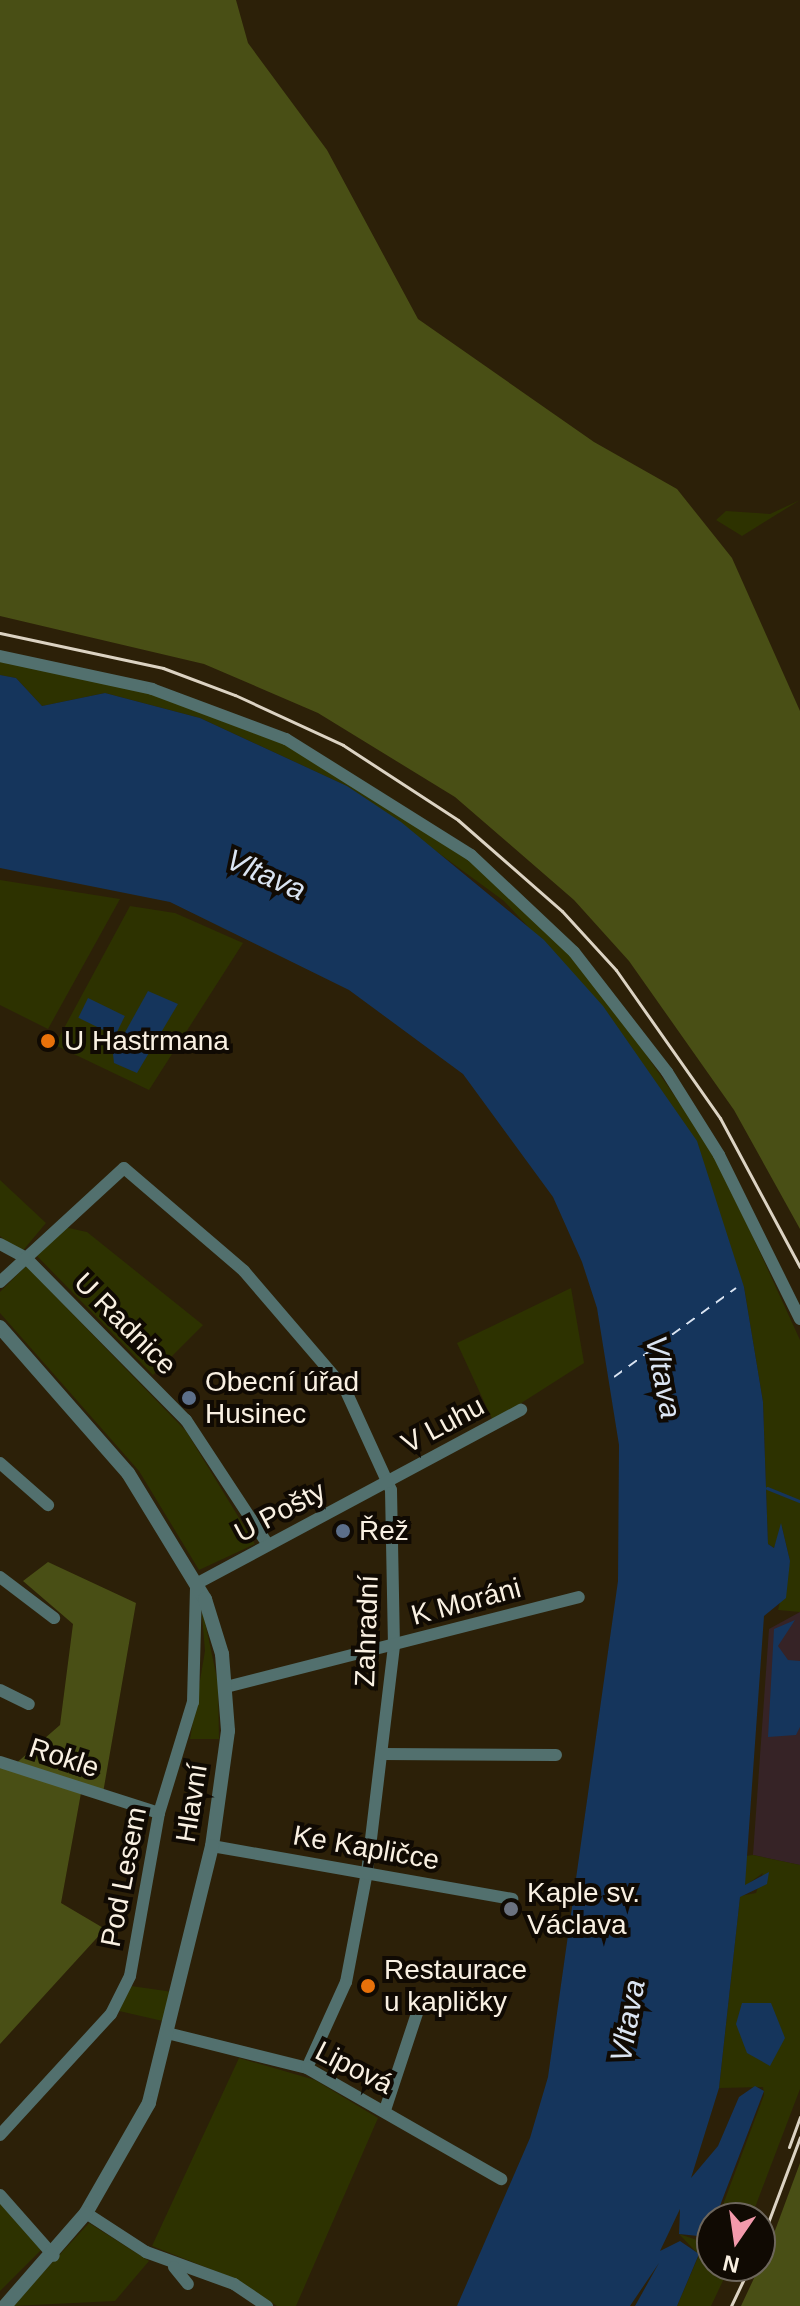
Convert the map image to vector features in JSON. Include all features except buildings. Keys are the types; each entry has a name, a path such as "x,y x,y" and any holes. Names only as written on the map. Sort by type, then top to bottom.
{"street":[{"path":"0,656 152,689 286,739 471,855 574,952 667,1072 719,1155 800,1319"},
{"name":"Zahradní","path":"0,1282 124,1168 244,1271 345,1389 387,1482 394,1646 367,1872 346,1982 307,2068"},
{"name":"U Radnice","path":"0,1244 26,1258 186,1420 268,1545"},
{"name":"Hlavní","path":"0,1327 128,1473 196,1584 226,1687 224,1781 212,1846 171,2034 149,2103 86,2213 54,2256 5,2306"},
{"name":"V Luhu","path":"387,1482 521,1410"},
{"path":"0,1463 48,1505"},
{"name":"U Pošty","path":"196,1584 387,1482"},
{"path":"0,1577 54,1618"},
{"name":"Pod Lesem","path":"0,2135 111,2014 124,1989 159,1813 193,1702 196,1584"},
{"name":"K Moráni","path":"226,1687 579,1597"},
{"path":"0,1690 29,1704"},
{"path":"382,1754 556,1755"},
{"name":"Rokle","path":"0,1762 159,1813"},
{"name":"Ke Kapličce","path":"212,1846 512,1899"},
{"path":"385,2110 421,2001"},
{"name":"Lipová","path":"171,2034 307,2068 501,2179"},
{"path":"0,2195 54,2256"},
{"path":"86,2213 172,2265 234,2284 267,2306"},
{"path":"172,2265 188,2284"}],"shaded area":[{"path":"800,1612 800,1865 753,1855 769,1629"}],"green space":[{"path":"0,0 236,0 248,43 327,150 418,319 594,442 677,489 732,558 800,711 800,1229 734,1110 629,961 574,900 455,797 318,713 204,664 0,616"},
{"path":"800,500 742,536 716,520 726,511 770,514"},
{"path":"0,660 152,691 285,742 383,796 512,893 594,979 716,1156 800,1340 800,1612 778,1610 790,1561 782,1527 774,1548 768,1544 763,1402 744,1287 602,1006 504,901 347,786 200,718 105,693 42,706 16,678 0,675"},
{"path":"0,880 120,899 48,1029 0,1005"},
{"path":"130,906 175,913 243,943 149,1090 55,1045"},
{"path":"0,1180 46,1223 20,1254 0,1236"},
{"path":"64,1227 87,1232 203,1325 153,1375 37,1256"},
{"path":"26,1266 186,1431 255,1544 199,1570 139,1471 0,1313 0,1292"},
{"path":"571,1288 584,1363 493,1421 457,1343"},
{"path":"48,1562 136,1603 103,1793 13,1766 60,1725 73,1624 23,1581"},
{"path":"201,1603 218,1683 219,1739 190,1739 205,1651"},
{"path":"0,1766 81,1793 61,1903 105,1929 0,2044"},
{"path":"745,1856 800,1865 800,2089 757,2202 724,2202 764,2095 763,2087 719,2088 740,1896 756,1893 763,1873 745,1886"},
{"path":"131,1986 173,1992 167,2022 119,2011"},
{"path":"239,2058 315,2080 378,2118 296,2306 277,2306 233,2278 152,2246"},
{"path":"800,2163 800,2306 741,2306 752,2282 776,2282 776,2228"},
{"path":"0,2199 43,2248 0,2291"},
{"path":"89,2223 149,2261 115,2301 12,2306"},
{"path":"679,2234 696,2240 696,2252"},
{"path":"696,2262 696,2282 722,2282 711,2306 677,2306"}],"water":[{"name":"Vltava","path":"0,675 16,678 42,706 105,693 200,718 347,786 401,822 544,940 603,1006 697,1141 744,1287 763,1402 768,1544 774,1548 781,1523 790,1561 786,1598 764,1616 745,1885 769,1872 767,1884 740,1897 719,2088 691,2178 718,2146 739,2097 755,2086 764,2091 721,2202 696,2202 696,2236 679,2234 680,2209 660,2251 680,2241 696,2252 696,2261 677,2306 635,2306 659,2263 630,2306 457,2306 530,2138 548,2077 618,1581 619,1445 597,1308 582,1262 553,1197 463,1074 349,990 170,902 0,868"},
{"path":"148,991 178,1004 137,1073 114,1063 113,1054"},
{"path":"88,998 125,1016 115,1036 78,1018"},
{"path":"795,1620 778,1646 788,1660 800,1661 800,1727 796,1735 768,1737 774,1629"},
{"path":"742,2003 771,2003 785,2038 770,2066 747,2053 736,2024"}],"waterway":[{"path":"767,1488 800,1501"}],"ferry route":[{"path":"614,1377 736,1288"}],"railway":[{"path":"0,633 163,668 235,695 343,745 458,820 562,911 616,970 720,1118 800,1267"},
{"path":"789,2147 800,2117"},
{"path":"776,2202 800,2137"},
{"path":"731,2306 742,2282"}],"place":[{"name":"U Hastrmana","path":"48,1041"},
{"name":"Obecní úřad Husinec","path":"189,1398"},
{"name":"Řež","path":"343,1531"},
{"name":"Kaple sv. Václava","path":"511,1909"},
{"name":"Restaurace u kapličky","path":"368,1986"}]}
